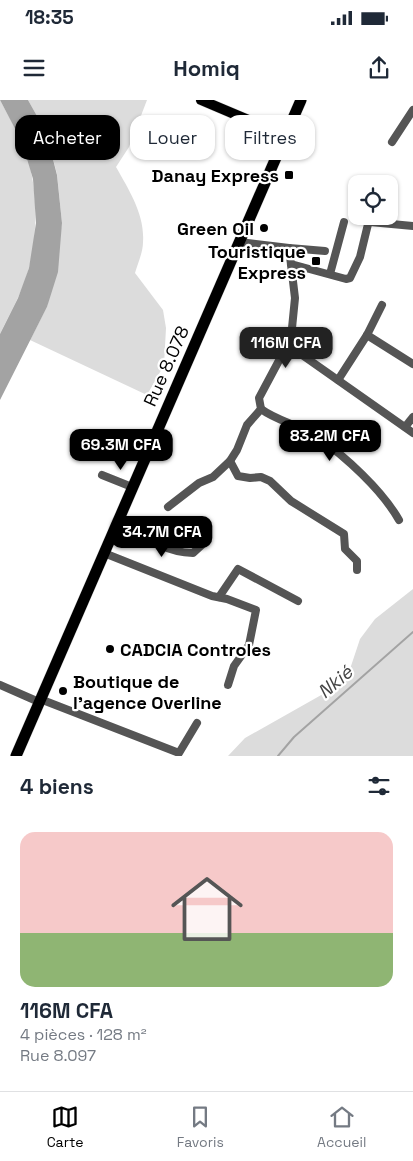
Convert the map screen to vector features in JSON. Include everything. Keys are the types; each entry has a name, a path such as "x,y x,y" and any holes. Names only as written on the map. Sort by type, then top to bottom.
{"highway":[{"name":"Rue 8.078","path":"295,115 301,100"},
{"name":"Rue 8.078","path":"16,756 276,160"}],"main road":[{"path":"201,100 236,115"}],"street":[{"path":"392,142 413,110"},
{"path":"330,274 344,222"},
{"path":"398,224 413,226"},
{"path":"292,264 346,278 352,275 360,257 368,225"},
{"path":"240,242 325,251"},
{"path":"261,409 259,398 292,338 295,298 289,248"},
{"path":"338,380 367,335 382,305"},
{"path":"367,335 413,364"},
{"path":"288,345 413,433"},
{"path":"168,508 199,483 212,478 230,461 237,450 247,425 261,409"},
{"path":"261,409 316,437 371,484 391,505 399,520"},
{"path":"405,427 413,416"},
{"path":"230,461 238,476 261,477 270,481 291,501 344,534 345,549 357,562 357,570"},
{"path":"102,475 132,487"},
{"path":"118,520 159,545 178,552 193,553 204,542"},
{"path":"104,553 212,596 256,610 249,645 234,666 228,685"},
{"path":"219,597 238,569 298,601"},
{"path":"0,685 179,753 196,723"}],"shaded area":[{"path":"0,100 15,128 15,160 28,160 34,187 35,221 29,268 20,293 0,334"},
{"path":"0,100 28,100 36,115 15,115 15,129"},
{"path":"28,100 147,100 141,115 130,115 130,144 116,167 139,212 143,232 143,246 135,273 163,310 166,328 164,365 147,395 30,340 47,307 62,223 57,174 53,160 120,160 120,115 36,115"},
{"path":"27,160 53,160 57,175 62,223 58,272 47,307 0,400 0,334 18,298 29,268 36,223 33,179"},
{"path":"413,589 413,756 228,756 245,738 346,681 360,639 375,619"}],"waterway":[{"name":"Nkié","path":"278,756 294,737 413,632"}],"place":[{"name":"Danay Express","path":"289,175"},
{"name":"Green Oil","path":"264,228"},
{"name":"Touristique Express","path":"316,261"},
{"name":"CADCIA Controles","path":"110,649"},
{"name":"Boutique de l'agence Overline","path":"63,691"}]}
